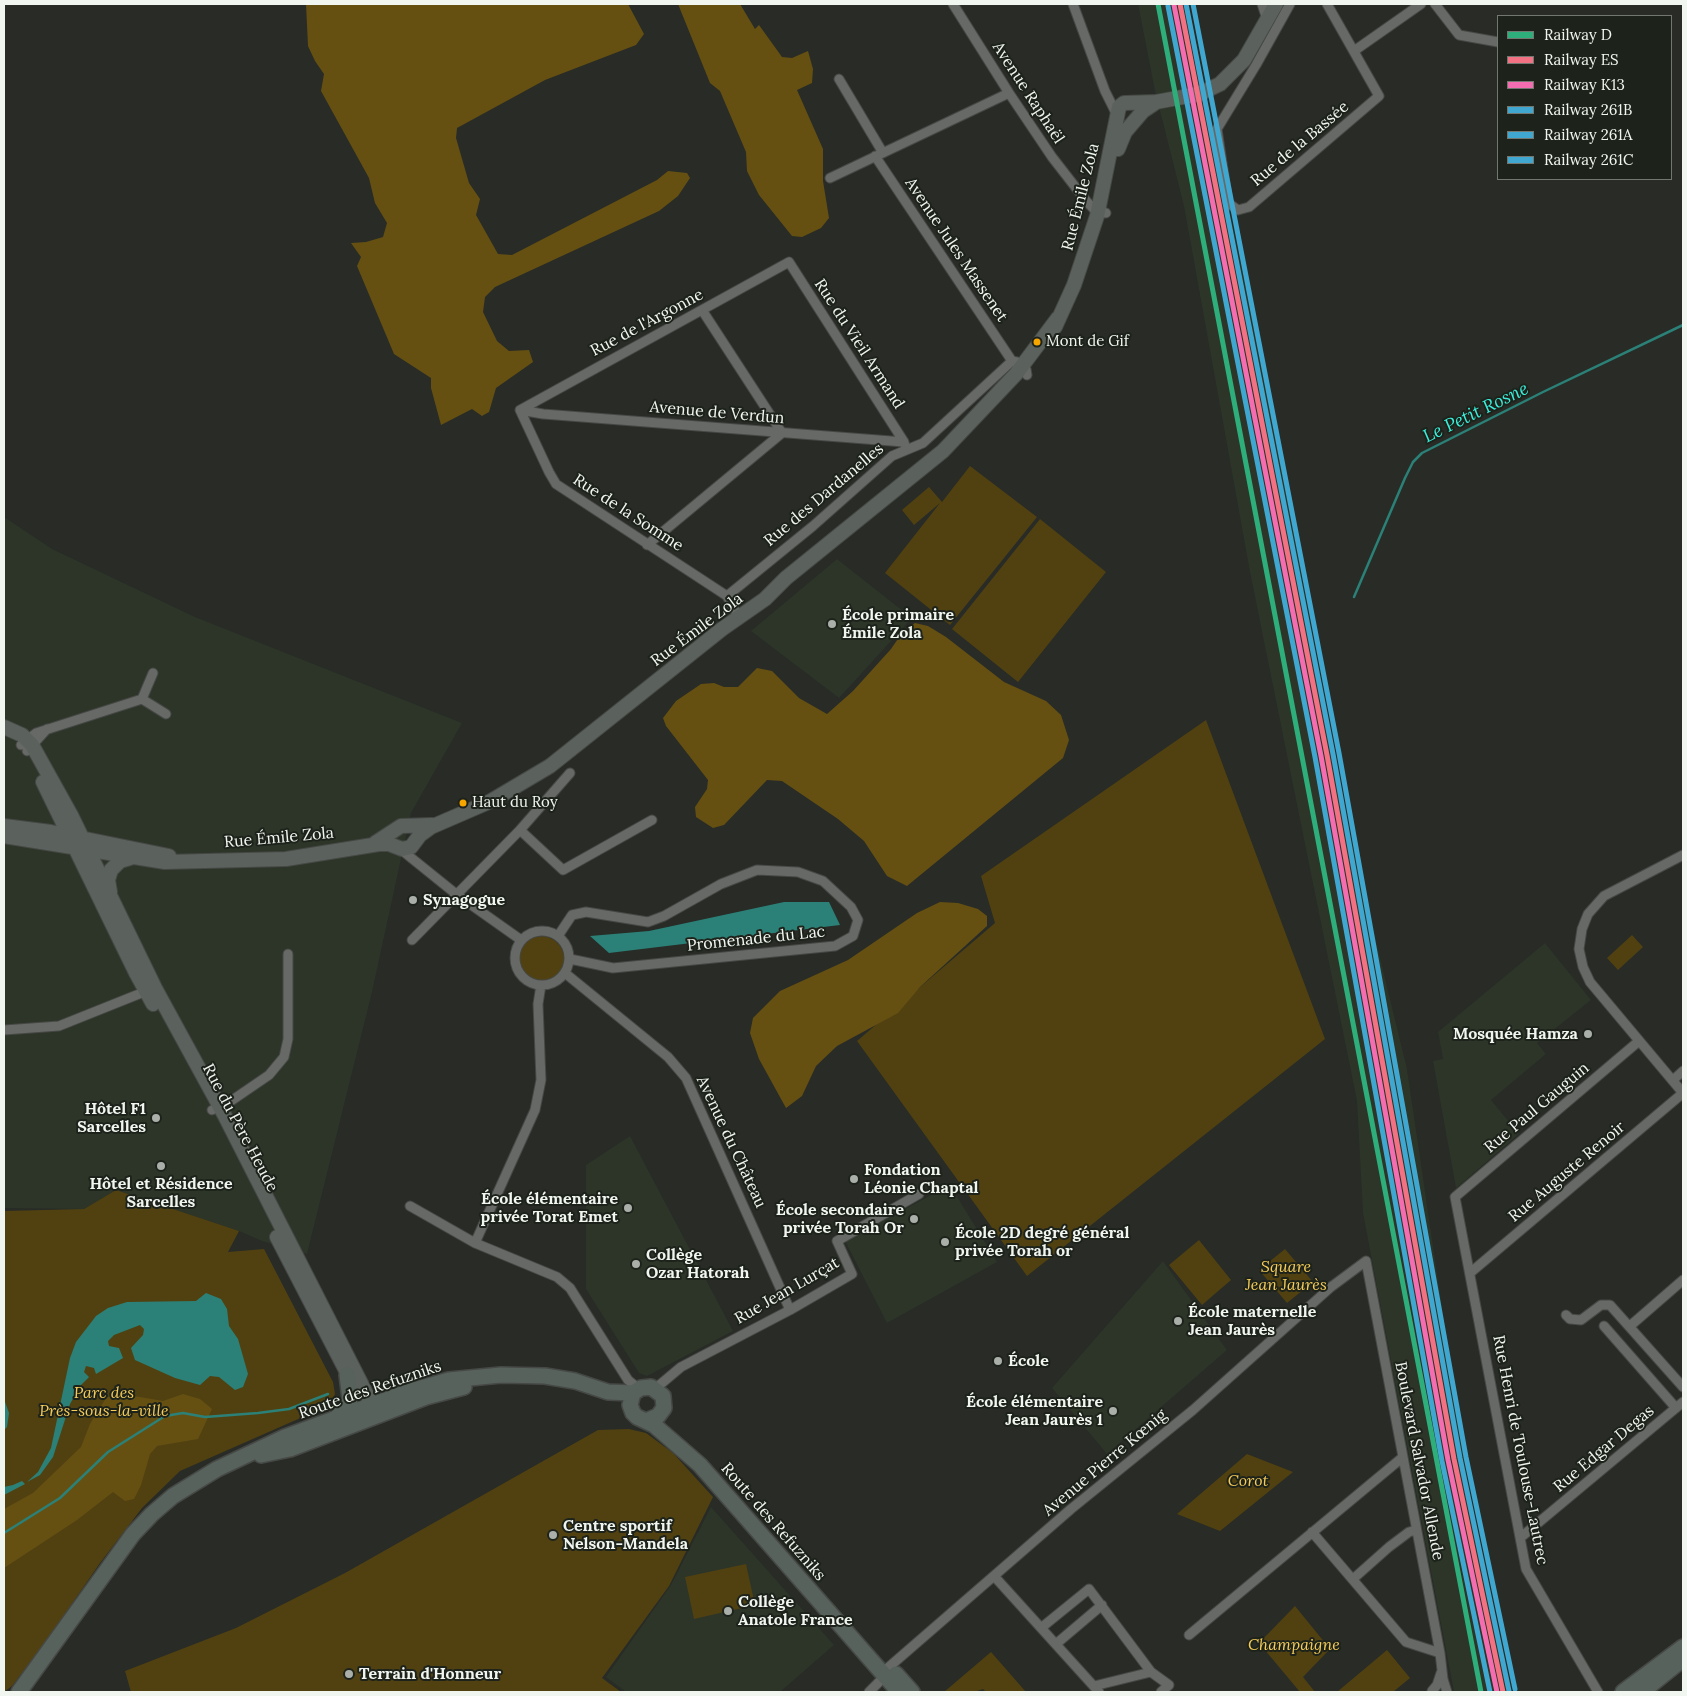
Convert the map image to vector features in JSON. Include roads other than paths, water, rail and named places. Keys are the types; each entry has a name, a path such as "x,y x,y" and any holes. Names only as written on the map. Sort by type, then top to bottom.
{"main road":[{"path":"1122,109 1205,92 1220,84 1235,71 1276,4"},
{"name":"Rue Émile Zola","path":"1102,212 1119,143 1124,132 1161,101"},
{"path":"1136,107 1135,121 1122,124 1122,109 1136,107"},
{"name":"Rue Émile Zola","path":"413,837 491,801 550,766 586,740 722,629 766,599 786,578 936,457 956,437 993,407 1021,368 1044,352 1074,285 1094,250 1122,109"},
{"path":"4,727 27,745 82,844"},
{"path":"4,734 27,745 53,803 82,844"},
{"path":"37,830 49,820 53,803"},
{"path":"4,826 37,830 82,844"},
{"path":"400,826 413,837 408,849 398,847 392,838 395,830 400,826"},
{"name":"Rue Émile Zola","path":"372,844 395,830"},
{"path":"4,836 82,844"},
{"name":"Rue Émile Zola","path":"82,844 131,858 156,862 286,859 372,844 398,847"},
{"name":"Rue Émile Zola","path":"82,844 144,849 190,861"},
{"name":"Rue du Père Heude","path":"82,844 110,897 151,990"},
{"name":"Rue du Père Heude","path":"82,844 151,990 216,1109 373,1408"},
{"path":"110,897 108,880 111,870 120,861 131,858"},
{"name":"Rue du Père Heude","path":"216,1109 346,1375 373,1408"},
{"path":"336,1418 349,1402 350,1393 346,1375"},
{"name":"Route des Refuzniks","path":"19,1692 38,1668 106,1570 142,1524 160,1507 189,1485 240,1459 285,1438 336,1418 373,1408 429,1384 483,1376 545,1376 575,1381 608,1392 634,1397"},
{"path":"646,1386 656,1388 664,1396 663,1412 654,1419 646,1421 637,1417 634,1397 646,1386"},
{"name":"Route des Refuzniks","path":"240,1459 290,1449 359,1422 373,1408"},
{"name":"Route des Refuzniks","path":"663,1412 673,1429 718,1472 887,1672"},
{"name":"Route des Refuzniks","path":"646,1421 654,1425 700,1465 887,1672"},
{"path":"1623,1692 1683,1648"},
{"path":"1642,1692 1683,1659"},
{"path":"887,1672 899,1692"},
{"path":"887,1672 912,1692"}],"street":[{"name":"Avenue Raphaël","path":"953,4 1008,94 1064,173 1082,196 1102,212"},
{"path":"1073,4 1107,95 1122,109"},
{"path":"1262,4 1267,19"},
{"name":"Rue de la Bassée","path":"1290,4 1256,66 1217,129 1228,203 1238,210 1249,207 1379,96 1354,51"},
{"path":"1327,4 1354,51 1421,4"},
{"path":"1435,4 1459,35 1497,42"},
{"name":"Avenue Jules Massenet","path":"839,79 879,154 1021,368"},
{"path":"830,178 1008,94"},
{"name":"Rue de l'Argonne","path":"520,410 789,262"},
{"name":"Rue du Vieil Armand","path":"789,262 905,445"},
{"path":"647,545 782,433 702,310"},
{"name":"Rue des Dardanelles","path":"727,596 813,526 905,445 923,443 1021,368"},
{"name":"Avenue de Verdun","path":"520,410 543,414 905,445"},
{"name":"Rue de la Somme","path":"520,410 556,484 727,596"},
{"path":"727,596 739,618"},
{"path":"142,699 153,673"},
{"path":"27,745 47,729 142,699 166,714"},
{"path":"412,940 520,830 570,773"},
{"path":"520,830 562,870 652,820"},
{"path":"413,837 416,862"},
{"path":"398,847 456,894 521,940"},
{"path":"1682,1097 1673,1080 1594,988 1582,967 1579,949 1582,929 1588,914 1604,896 1683,855"},
{"name":"Promenade du Lac","path":"558,936 572,915 586,912 648,922 664,916 721,884 757,870 798,872 823,881 851,907 858,920 853,936 835,946 613,968 570,960"},
{"path":"543,930 558,936 567,946 570,960 565,973 559,980 542,985 525,980 516,965 517,948 521,940 543,930"},
{"path":"216,1109 269,1075 284,1057 288,1038 288,954"},
{"name":"Avenue du Château","path":"565,973 668,1057 686,1078 790,1310"},
{"path":"475,1243 535,1110 541,1080 538,1004 542,985"},
{"path":"4,1030 58,1026 151,990"},
{"name":"Rue Paul Gauguin","path":"1455,1197 1639,1041"},
{"path":"1673,1080 1683,1071"},
{"name":"Rue Auguste Renoir","path":"1470,1273 1682,1097"},
{"name":"Rue Jean Lurçat","path":"656,1388 681,1367 790,1310 852,1274 838,1241 918,1194"},
{"name":"Rue Henri de Toulouse-Lautrec","path":"1455,1197 1526,1569 1598,1692"},
{"path":"410,1206 475,1243 557,1277 570,1288 628,1380 634,1397"},
{"name":"Boulevard Salvador Allende","path":"1366,1261 1447,1692"},
{"name":"Avenue Pierre Kœnig","path":"869,1692 887,1672 994,1576 1087,1496 1193,1410 1330,1287 1366,1261"},
{"path":"1630,1326 1683,1280"},
{"path":"1566,1315 1570,1319 1581,1320 1601,1305 1610,1305 1683,1387"},
{"path":"1604,1326 1676,1408"},
{"name":"Rue Edgar Degas","path":"1520,1538 1683,1402"},
{"path":"1190,1635 1403,1457"},
{"path":"1353,1579 1389,1547 1409,1532 1416,1530"},
{"path":"1312,1532 1406,1642 1440,1653"},
{"path":"994,1576 1096,1689 1151,1672"},
{"path":"1041,1628 1089,1589 1151,1672 1170,1685 1161,1692"},
{"path":"1056,1644 1102,1605"},
{"path":"1431,1691 1440,1680 1442,1668"},
{"path":"1431,1691 1440,1689 1447,1692"}],"water":[{"path":"784,902 829,902 840,925 609,953 590,936 649,931"},
{"path":"206,1293 221,1299 227,1309 229,1326 238,1339 248,1374 243,1387 235,1390 219,1377 210,1376 200,1385 175,1378 135,1360 131,1348 143,1335 144,1329 140,1325 114,1335 108,1341 109,1346 119,1348 123,1358 96,1374 94,1368 86,1366 84,1372 89,1377 80,1386 70,1404 53,1457 40,1475 27,1482 38,1472 51,1448 70,1358 76,1342 96,1316 108,1308 127,1302 196,1301"},
{"path":"4,1399 9,1413 7,1427 4,1430"},
{"path":"22,1481 25,1484 4,1495 4,1487"}],"waterway":[{"name":"Le Petit Rosne","path":"1354,597 1405,478 1413,462 1422,453 1683,325"},
{"name":"Le Petit Rosne","path":"4,1533 60,1498 108,1452 165,1416 183,1413 205,1417 289,1409 328,1394"}],"rail line":[{"name":"D","path":"1158,4 1481,1692"},
{"name":"ES","path":"1180,4 1327,755 1454,1459 1503,1692"},
{"name":"261B","path":"1186,4 1333,754 1460,1458 1509,1691"},
{"name":"261C","path":"1193,4 1339,753 1466,1457 1515,1689"},
{"name":"K13","path":"1174,5 1321,756 1448,1460 1497,1692"},
{"name":"261A","path":"1168,6 1315,757 1442,1461 1490,1692"}],"place":[{"name":"Mont de Gif","path":"1037,342"},
{"name":"École primaire Émile Zola","path":"832,624"},
{"name":"Haut du Roy","path":"463,803"},
{"name":"Synagogue","path":"413,900"},
{"name":"Mosquée Hamza","path":"1588,1034"},
{"name":"Hôtel F1 Sarcelles","path":"156,1118"},
{"name":"Hôtel et Résidence Sarcelles","path":"161,1166"},
{"name":"Fondation Léonie Chaptal","path":"854,1179"},
{"name":"École élémentaire privée Torat Emet","path":"628,1208"},
{"name":"École secondaire privée Torah Or","path":"914,1219"},
{"name":"École 2D degré général privée Torah or","path":"945,1242"},
{"name":"Collège Ozar Hatorah","path":"636,1264"},
{"name":"École maternelle Jean Jaurès","path":"1178,1321"},
{"name":"École","path":"998,1361"},
{"name":"École élémentaire Jean Jaurès 1","path":"1113,1411"},
{"name":"Centre sportif Nelson-Mandela","path":"553,1535"},
{"name":"Collège Anatole France","path":"728,1611"},
{"name":"Terrain d'Honneur","path":"349,1674"}],"park label":[{"name":"Square Jean Jaurès","path":"1286,1276"},
{"name":"Parc des Près-sous-la-ville","path":"104,1402"},
{"name":"Corot","path":"1248,1481"},
{"name":"Champaigne","path":"1294,1645"}]}
